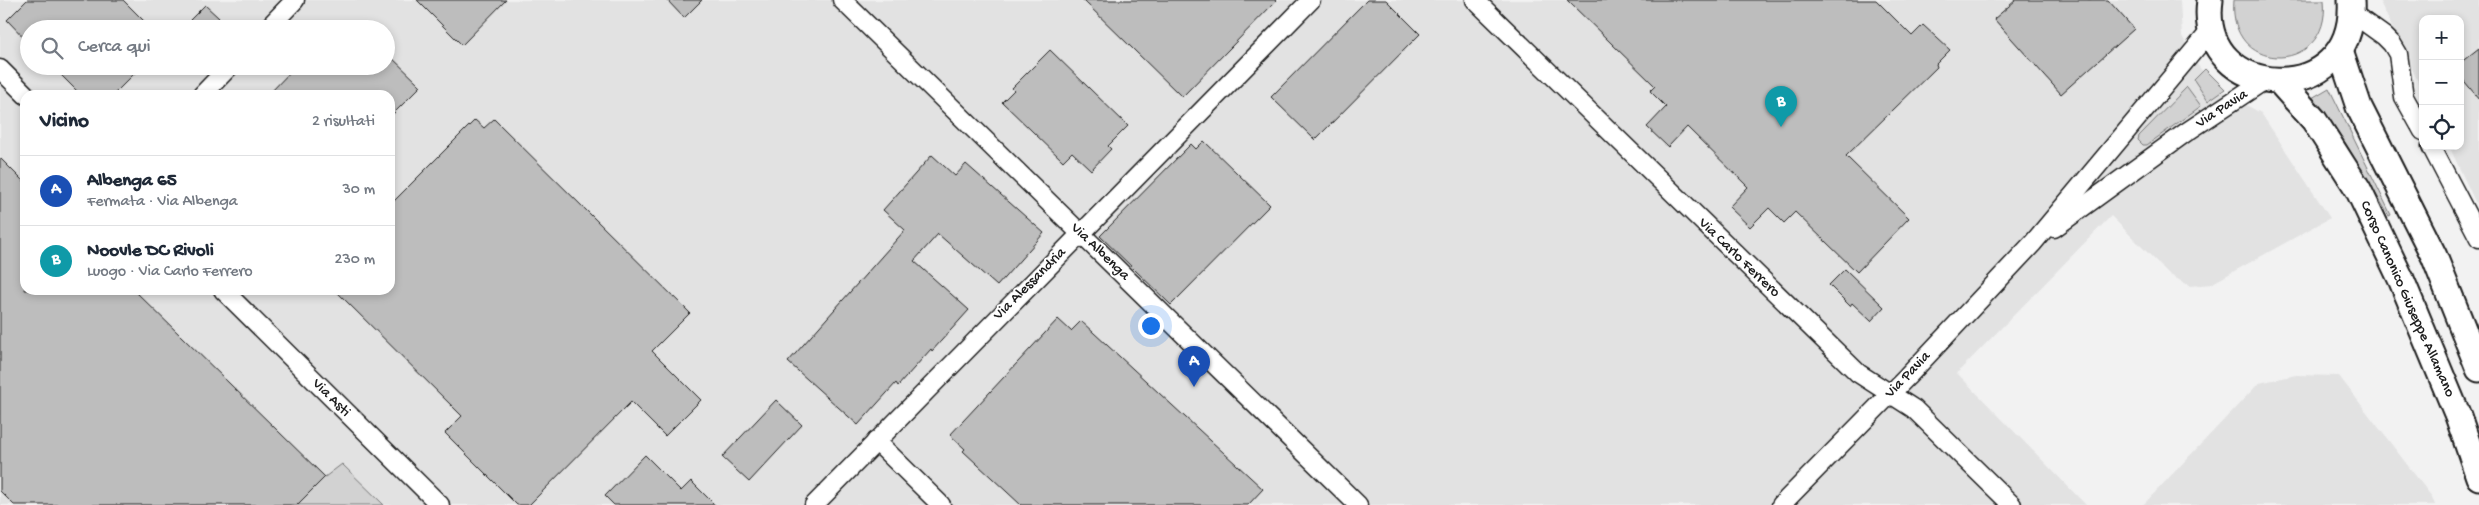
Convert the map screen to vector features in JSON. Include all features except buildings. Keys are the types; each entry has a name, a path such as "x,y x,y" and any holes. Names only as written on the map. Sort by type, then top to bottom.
{"main road":[{"path":"2210,0 2208,10 2211,30 2219,48 2231,63 2247,74 2273,81 2304,78 2324,67 2340,50 2349,30 2351,7"},
{"path":"2340,50 2360,107 2434,256 2479,369"},
{"name":"Corso Canonico Giuseppe Allamano","path":"2273,81 2314,120 2358,189 2409,297 2458,416 2479,477"}],"street":[{"path":"276,20 295,0"},
{"name":"Via Albenga","path":"842,0 1358,505"},
{"name":"Via Alessandria","path":"814,505 1311,0"},
{"name":"Via Carlo Ferrero","path":"1475,0 1858,373 1914,409 2012,505"},
{"path":"2351,7 2392,44 2398,54 2404,97 2419,124"},
{"name":"Via Pavia","path":"1781,505 1890,394 2033,243 2211,30"},
{"path":"0,69 21,90"},
{"path":"207,90 221,75"},
{"name":"Via Pavia","path":"2033,243 2185,133 2273,81"},
{"path":"2433,150 2479,238"},
{"name":"Via Asti","path":"228,295 440,505"},
{"path":"876,441 941,505"}],"shaded area":[{"path":"0,0 2180,0 2182,36 2196,63 2212,83 2231,97 2261,113 2330,218 2211,284 2190,286 2170,275 2111,216 1957,373 2086,505 0,505"},
{"path":"2234,0 2324,0 2322,25 2312,42 2297,53 2279,57 2262,54 2246,43 2236,25"},
{"path":"2379,0 2479,0 2479,210 2451,150 2464,150 2464,15 2419,15 2419,84"},
{"path":"2205,69 2225,89 2208,101 2194,80"},
{"path":"2187,87 2201,106 2147,145 2143,145 2138,140 2139,136"},
{"path":"2329,88 2391,215 2389,216 2343,139 2312,98"},
{"path":"2296,375 2339,376 2432,497 2435,505 2143,505 2259,383"},
{"path":"342,464 384,505 297,505 325,477"}],"place":[{"name":"Noovle DC Rivoli","path":"1781,127"},
{"name":"Albenga 65","path":"1194,387"}]}
